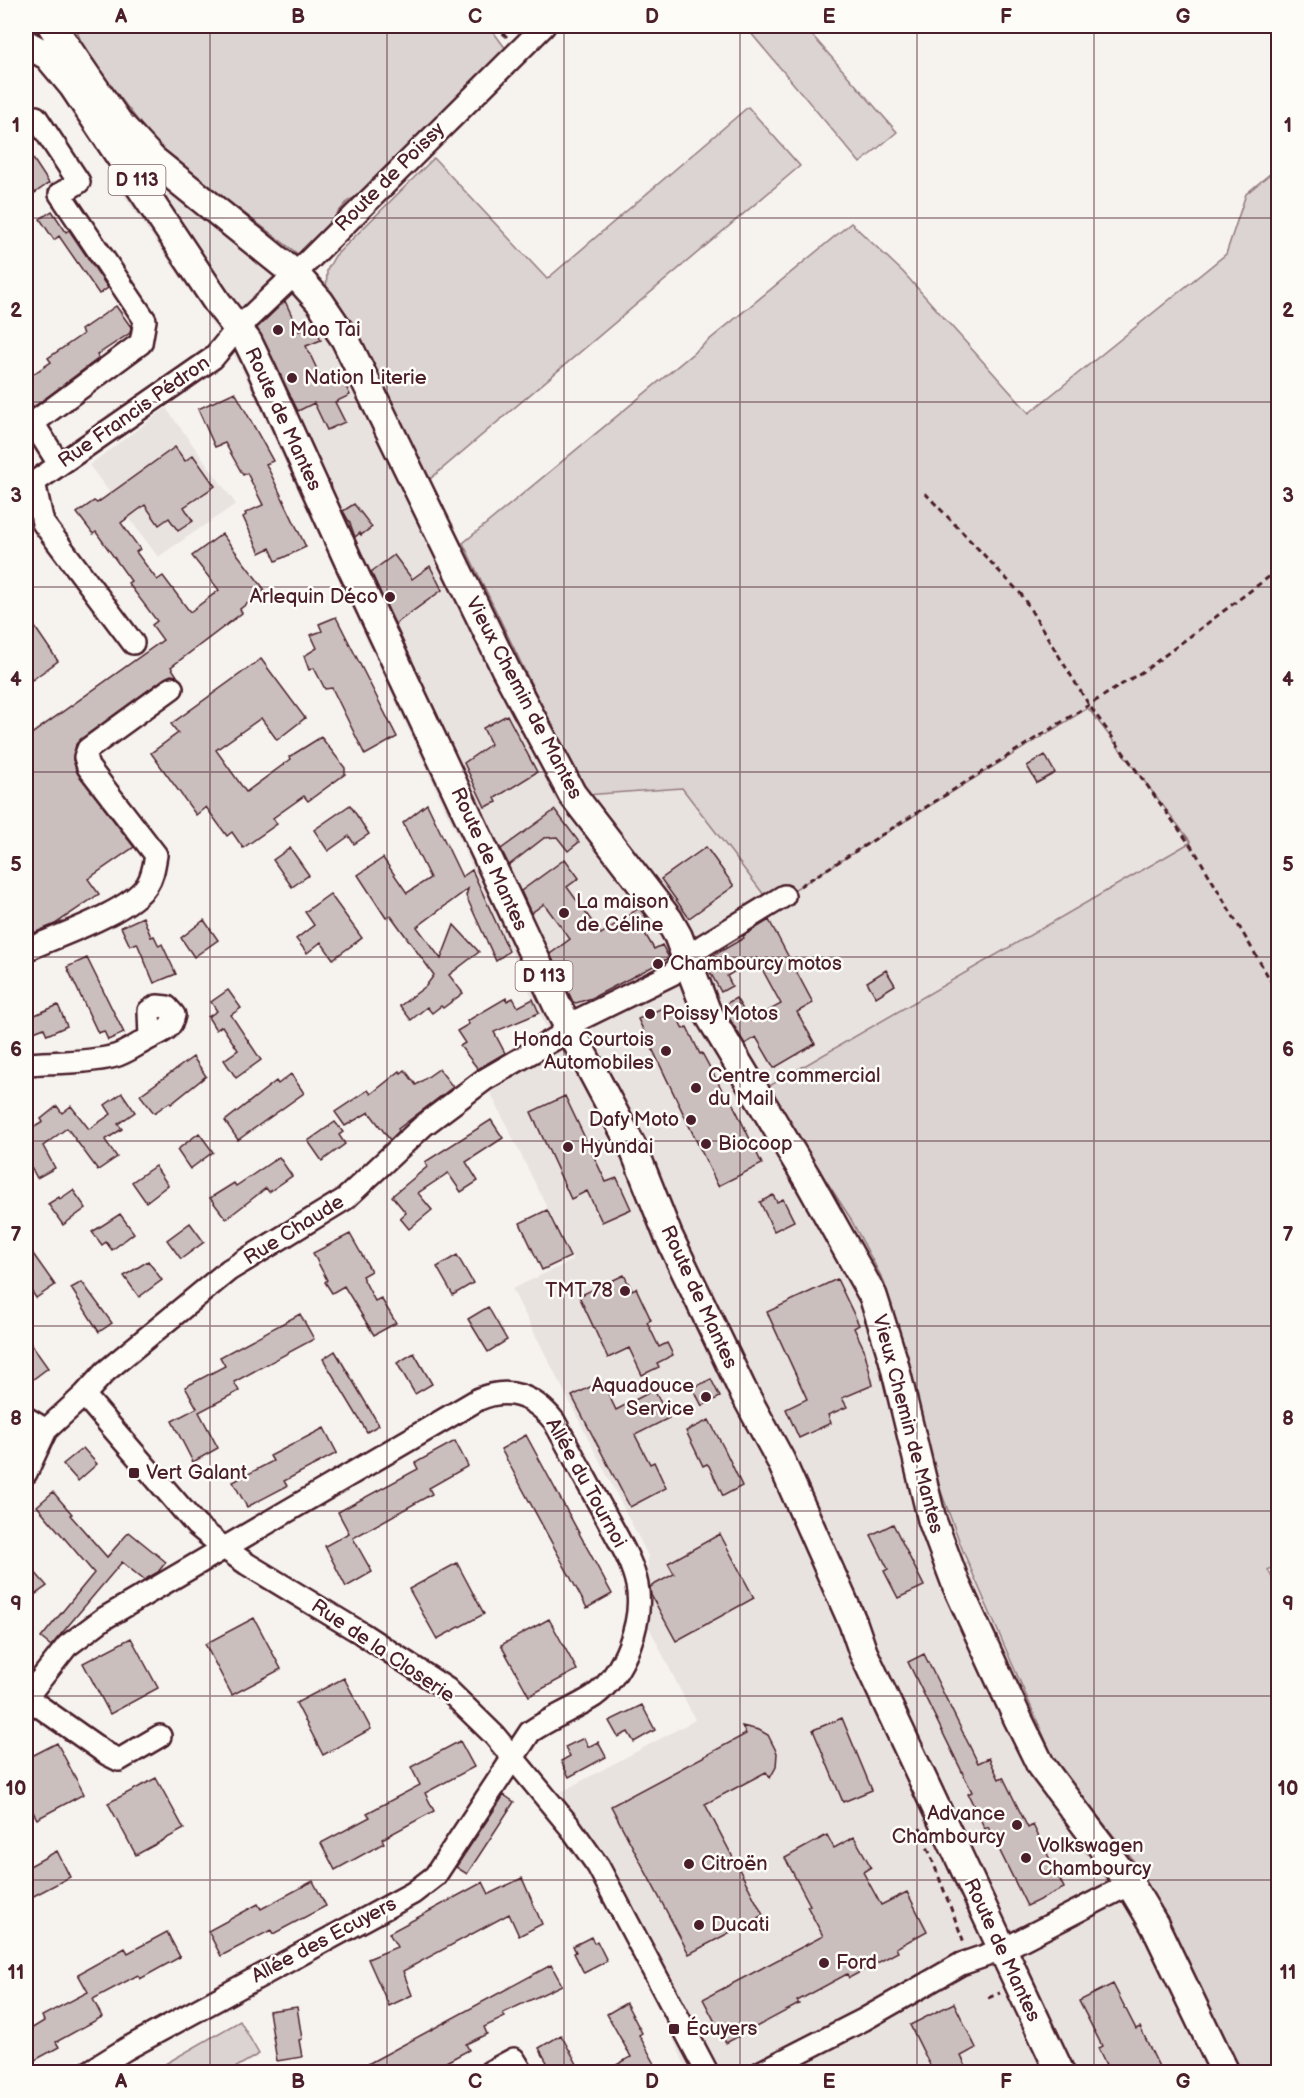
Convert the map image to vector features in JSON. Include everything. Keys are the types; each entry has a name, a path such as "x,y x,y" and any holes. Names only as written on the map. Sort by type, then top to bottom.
{"main road":[{"path":"26,37 40,26"},
{"name":"Vieux Chemin de Mantes","path":"52,26 118,122 152,159 295,274 320,302 345,339 506,669 572,795 669,920 678,936 706,1010 807,1178 873,1296 893,1359 932,1520 956,1584 1041,1766 1130,1884 1155,1926 1225,2073"},
{"name":"Route de Mantes","path":"26,44 48,56 68,80 248,342 348,560 568,1025 635,1152 668,1235 742,1389 781,1461 853,1623 863,1652 1060,2073"}],"street":[{"name":"Route de Poissy","path":"237,329 543,26"},
{"path":"36,117 79,182 60,194 145,320 141,343 33,423 59,464"},
{"name":"Rue Francis Pédron","path":"30,485 213,358 237,329"},
{"path":"30,485 43,523 133,643"},
{"path":"26,950 116,911 133,900 147,886 153,873 156,855 88,767 85,757 88,749 172,688"},
{"name":"Rue Chaude","path":"46,1430 105,1372 229,1270 345,1199 424,1125 484,1080 558,1037 568,1025 672,974 685,958 784,896"},
{"path":"26,1064 116,1056 150,1038"},
{"name":"Allée du Tournoi","path":"26,1697 67,1646 103,1620 479,1399 494,1393 507,1393 526,1398 543,1407 554,1421 628,1558 637,1586 637,1624 628,1653 594,1695 547,1720 530,1732 512,1758"},
{"name":"Rue de la Closerie","path":"84,1395 196,1525 247,1564 361,1633 447,1689 494,1735 571,1828 598,1866 708,2073"},
{"path":"26,1418 46,1430 26,1473"},
{"path":"26,1697 119,1760 160,1736"},
{"name":"Allée des Ecuyers","path":"89,2073 126,2049 420,1887 435,1876 512,1758"},
{"path":"761,2073 863,2020 961,1964 1002,1950 1130,1884"},
{"path":"490,2073 514,2059 522,2073"}],"path":[{"path":"925,493 1021,594 1089,705 1196,853 1278,993"},
{"path":"784,896 1148,668 1278,570"}],"shaded area":[{"path":"75,26 489,26 506,49 367,193 349,200 321,232 322,241 302,257 161,150 86,54"},
{"path":"745,26 804,26 897,132 860,163"},
{"path":"748,107 800,166 430,479 361,347 326,296 327,270 335,256 434,158 547,279"},
{"path":"156,155 361,347 452,521 585,795 682,788 771,903 1088,708 1192,842 766,1088 849,1216 884,1282 908,1368 1056,1764 1140,1869 1202,2002 1241,2072 688,2072 561,1792 695,1720 646,1621 648,1556 512,1289 573,1260 484,1080 550,1036 239,363 118,187"},
{"path":"1278,167 1278,1564 1268,1570 1278,1588 1278,2072 1241,2072 1202,2002 1140,1869 1056,1764 963,1551 929,1459 911,1380 884,1282 849,1216 766,1088 1191,842 1088,708 771,904 682,788 585,795 463,543 851,223 903,272 1029,413 1226,254 1246,194"},
{"path":"166,408 236,504 158,557 89,465"},
{"path":"240,2021 259,2054 228,2072 171,2072 165,2064"}],"building":[{"path":"26,148 49,183 26,199"},
{"path":"52,211 66,232 69,230 108,288 99,294 59,236 54,240 40,219"},
{"path":"285,301 299,331 314,324 321,340 306,346 324,384 341,376 350,395 335,402 345,422 327,430 314,403 298,411 257,328"},
{"path":"116,306 131,327 130,333 97,355 99,358 31,409 26,400 26,379 51,362 48,358 83,334 81,330"},
{"path":"235,392 273,461 266,464 306,547 276,561 270,548 260,553 243,517 245,513 263,505 247,473 243,475 225,443 215,447 198,409"},
{"path":"175,447 185,461 193,455 215,486 184,507 193,521 178,531 169,518 159,525 145,505 121,523 140,549 136,552 157,580 163,576 190,612 219,590 192,556 222,534 265,590 240,609 242,613 171,667 177,676 171,675 165,678 76,744 73,760 78,774 134,847 88,879 99,894 55,924 27,936 26,738 163,640 152,625 157,621 128,583 131,581 96,532 93,534 77,513 94,501 97,503"},
{"path":"354,504 372,527 355,537 343,511"},
{"path":"394,555 412,579 430,566 442,590 395,624 371,572"},
{"path":"26,614 58,661 32,680 26,670"},
{"path":"336,617 397,737 365,755 332,688 325,689 314,668 309,670 304,656 317,648 311,635 322,631 319,624"},
{"path":"261,659 305,718 277,740 261,718 216,750 246,792 291,759 289,757 321,737 345,768 345,774 308,801 304,796 273,818 277,824 243,848 232,832 227,836 206,807 196,815 151,753 178,733 171,724"},
{"path":"507,715 537,772 495,798 497,802 485,807 464,763 491,744 483,728"},
{"path":"1045,755 1055,773 1037,783 1027,766"},
{"path":"427,804 462,877 472,870 509,951 496,961 466,896 468,889 417,927 441,959 454,925 479,952 449,975 463,993 432,1013 427,1007 411,1020 400,1006 426,986 434,975 391,916 386,918 358,875 383,858 407,893 430,878 403,823"},
{"path":"350,805 369,834 354,844 349,836 328,851 314,830"},
{"path":"555,810 579,842 568,851 557,837 544,838 509,865 501,849"},
{"path":"706,847 734,886 689,918 661,879"},
{"path":"290,848 309,875 292,887 273,860"},
{"path":"565,859 579,878 567,887 601,934 639,908 649,921 641,927 654,949 662,945 669,958 592,998 576,1003 573,1002 550,954 570,939 544,904 531,913 521,891"},
{"path":"330,894 362,938 333,959 321,942 307,953 296,939 314,925 305,912"},
{"path":"143,917 151,937 154,936 159,946 162,944 176,974 154,983 137,943 130,946 121,927"},
{"path":"204,920 218,940 194,957 181,938"},
{"path":"769,920 813,1003 797,1012 815,1044 774,1068 756,1037 745,1044 722,1006 736,998 750,1021 781,1004 756,958 727,976 732,986 721,992 704,961 744,938 743,936"},
{"path":"87,958 124,1033 108,1040 104,1031 98,1033 67,967"},
{"path":"886,970 895,985 876,997 867,982"},
{"path":"228,990 241,1008 231,1015 261,1060 236,1078 224,1060 238,1050 222,1026 216,1030 208,1017 217,1011 211,1002"},
{"path":"506,998 507,1001 513,998 518,1007 533,999 539,1013 494,1032 505,1053 478,1069 460,1046 465,1043 457,1031 469,1024 467,1021"},
{"name":"Centre commercial du Mail","path":"671,1004 683,1029 687,1027 728,1101 731,1100 762,1164 718,1186 638,1019"},
{"path":"58,1005 67,1026 47,1035 44,1028 34,1032 28,1018"},
{"path":"193,1057 206,1076 171,1104 170,1102 154,1113 140,1095"},
{"path":"439,1069 453,1087 398,1129 399,1131 390,1140 369,1112 345,1126 335,1112 368,1090 371,1094 400,1071 401,1073 405,1070 416,1085"},
{"path":"291,1074 304,1093 238,1140 225,1121 276,1081 278,1084"},
{"path":"122,1093 135,1112 118,1124 122,1129 105,1140 117,1157 98,1170 67,1128 43,1146 55,1168 37,1178 26,1162 26,1132 43,1122 41,1119 57,1106 62,1113 71,1106 89,1129 111,1114 105,1105"},
{"name":"Hyundai","path":"565,1096 606,1182 617,1178 631,1209 602,1222 587,1191 571,1199 531,1112"},
{"path":"491,1120 503,1138 466,1162 478,1181 461,1192 448,1173 418,1193 432,1210 409,1229 400,1218 406,1213 392,1196 427,1167 425,1162"},
{"path":"335,1122 343,1132 339,1135 345,1144 322,1161 308,1141"},
{"path":"199,1133 213,1152 190,1169 177,1150"},
{"path":"279,1157 292,1176 269,1192 266,1188 226,1219 210,1198 234,1183 236,1186"},
{"path":"155,1166 168,1185 146,1202 132,1182"},
{"path":"73,1190 86,1208 63,1225 48,1204"},
{"path":"773,1195 777,1202 783,1199 794,1221 774,1231 760,1202"},
{"path":"547,1210 570,1257 542,1270 520,1223"},
{"path":"120,1214 134,1233 112,1250 106,1242 102,1245 92,1232"},
{"path":"190,1223 204,1242 181,1259 167,1240"},
{"path":"350,1234 371,1271 362,1276 375,1301 381,1298 396,1323 374,1335 344,1286 332,1293 313,1253"},
{"path":"26,1244 55,1285 36,1298 26,1283"},
{"path":"457,1255 473,1283 453,1295 437,1267"},
{"path":"148,1261 162,1280 139,1297 124,1276"},
{"path":"624,1275 632,1290 636,1288 651,1320 647,1322 659,1347 667,1343 673,1355 657,1363 659,1367 642,1375 629,1348 608,1358 579,1296"},
{"path":"837,1279 859,1325 854,1328 864,1349 873,1385 842,1398 847,1407 828,1415 831,1423 799,1438 786,1409 807,1399 767,1312"},
{"path":"82,1282 112,1323 99,1332 71,1288"},
{"path":"488,1307 507,1340 488,1352 468,1319"},
{"path":"300,1314 314,1339 234,1382 239,1391 199,1412 218,1448 193,1462 172,1421 197,1408 185,1387 225,1366 220,1357"},
{"path":"26,1337 48,1368 32,1380 26,1371"},
{"path":"335,1351 379,1425 367,1432 323,1359"},
{"path":"414,1353 432,1384 415,1394 397,1363"},
{"path":"711,1379 720,1397 702,1406 693,1388"},
{"path":"602,1381 616,1410 654,1390 669,1418 635,1435 650,1464 654,1462 666,1488 630,1507 572,1396"},
{"path":"709,1420 742,1486 723,1496 709,1466 707,1464 703,1466 686,1431"},
{"path":"324,1428 337,1453 284,1481 287,1486 247,1507 233,1482 273,1461 270,1456"},
{"path":"526,1435 612,1594 587,1608 501,1449"},
{"path":"455,1441 468,1466 429,1488 432,1494 353,1538 372,1572 346,1587 325,1546 349,1533 338,1512 418,1469 415,1463"},
{"path":"83,1448 97,1464 78,1481 63,1464"},
{"path":"53,1492 107,1557 129,1532 166,1562 158,1572 144,1580 122,1562 51,1646 41,1638 94,1573 37,1506"},
{"path":"893,1524 924,1586 898,1598 884,1571 888,1569 871,1535"},
{"path":"720,1534 754,1598 676,1641 651,1595 650,1587 674,1574 668,1563"},
{"path":"457,1563 484,1614 437,1639 409,1589"},
{"path":"33,1570 47,1586 26,1601 26,1576"},
{"path":"254,1618 281,1669 232,1695 205,1644"},
{"path":"549,1619 577,1670 529,1696 501,1645"},
{"path":"131,1638 158,1688 110,1714 83,1663"},
{"name":"Volkswagen Chambourcy","path":"924,1654 978,1763 989,1758 999,1779 1003,1777 1028,1828 1033,1825 1064,1888 1027,1906 988,1827 985,1829 968,1794 972,1792 908,1662"},
{"path":"344,1678 371,1729 323,1755 296,1703"},
{"path":"642,1705 655,1730 634,1742 628,1732 618,1737 609,1721"},
{"path":"842,1718 872,1790 843,1802 813,1730"},
{"name":"Citroën","path":"742,1726 768,1735 777,1753 776,1767 770,1778 766,1772 705,1804 763,1915 689,1954 611,1806 746,1734"},
{"path":"584,1738 588,1747 598,1742 606,1757 569,1777 561,1761 570,1756 565,1747"},
{"path":"460,1741 474,1767 425,1793 434,1811 382,1839 384,1843 335,1870 321,1843 370,1817 367,1813 420,1785 411,1767"},
{"path":"57,1743 84,1794 37,1819 26,1799 26,1759"},
{"path":"156,1778 184,1829 136,1855 108,1803"},
{"path":"504,1795 514,1802 467,1874 456,1867"},
{"name":"Ford","path":"827,1835 834,1848 854,1837 871,1867 863,1872 881,1905 907,1892 927,1931 896,1948 898,1952 849,1978 847,1974 797,2001 799,2004 726,2043 703,1999 823,1936 807,1906 810,1905 785,1858"},
{"path":"57,1851 70,1877 26,1900 26,1868"},
{"path":"522,1878 542,1924 519,1936 509,1914 403,1971 412,1995 389,2006 368,1959 397,1947 389,1933 483,1882 489,1894"},
{"path":"313,1881 326,1906 273,1934 271,1930 221,1956 208,1931 258,1904 261,1909"},
{"path":"167,1932 180,1957 140,1979 138,1975 93,1999 102,2017 56,2042 59,2047 26,2065 26,2032 44,2021 42,2016 88,1992 78,1974 125,1948 128,1953"},
{"path":"591,1937 594,1943 597,1941 607,1961 584,1973 573,1946"},
{"path":"551,1965 562,1985 503,2013 505,2017 484,2027 487,2034 466,2044 469,2050 426,2073 351,2073"},
{"path":"1113,1984 1136,2029 1140,2027 1162,2073 1110,2073 1098,2048 1102,2046 1079,2001"},
{"path":"626,2003 642,2033 639,2035 660,2073 602,2073 631,2057 607,2014"},
{"path":"954,2003 976,2048 961,2056 969,2073 934,2073 910,2025"},
{"path":"297,2007 302,2057 277,2061 269,2011"},
{"path":"561,2035 581,2073 553,2073 539,2048"}],"place":[{"name":"Mao Tai","path":"278,330"},
{"name":"Nation Literie","path":"292,378"},
{"name":"Arlequin Déco","path":"390,597"},
{"name":"La maison de Céline","path":"564,913"},
{"name":"Chambourcy motos","path":"658,964"},
{"name":"Poissy Motos","path":"650,1014"},
{"name":"Honda Courtois Automobiles","path":"666,1051"},
{"name":"Centre commercial du Mail","path":"696,1088"},
{"name":"Dafy Moto","path":"691,1120"},
{"name":"Biocoop","path":"706,1144"},
{"name":"Hyundai","path":"568,1147"},
{"name":"TMT 78","path":"625,1291"},
{"name":"Aquadouce Service","path":"706,1397"},
{"name":"Vert Galant","path":"134,1473"},
{"name":"Advance Chambourcy","path":"1017,1825"},
{"name":"Volkswagen Chambourcy","path":"1026,1858"},
{"name":"Citroën","path":"689,1864"},
{"name":"Ducati","path":"699,1925"},
{"name":"Ford","path":"824,1963"},
{"name":"Écuyers","path":"674,2029"}]}
